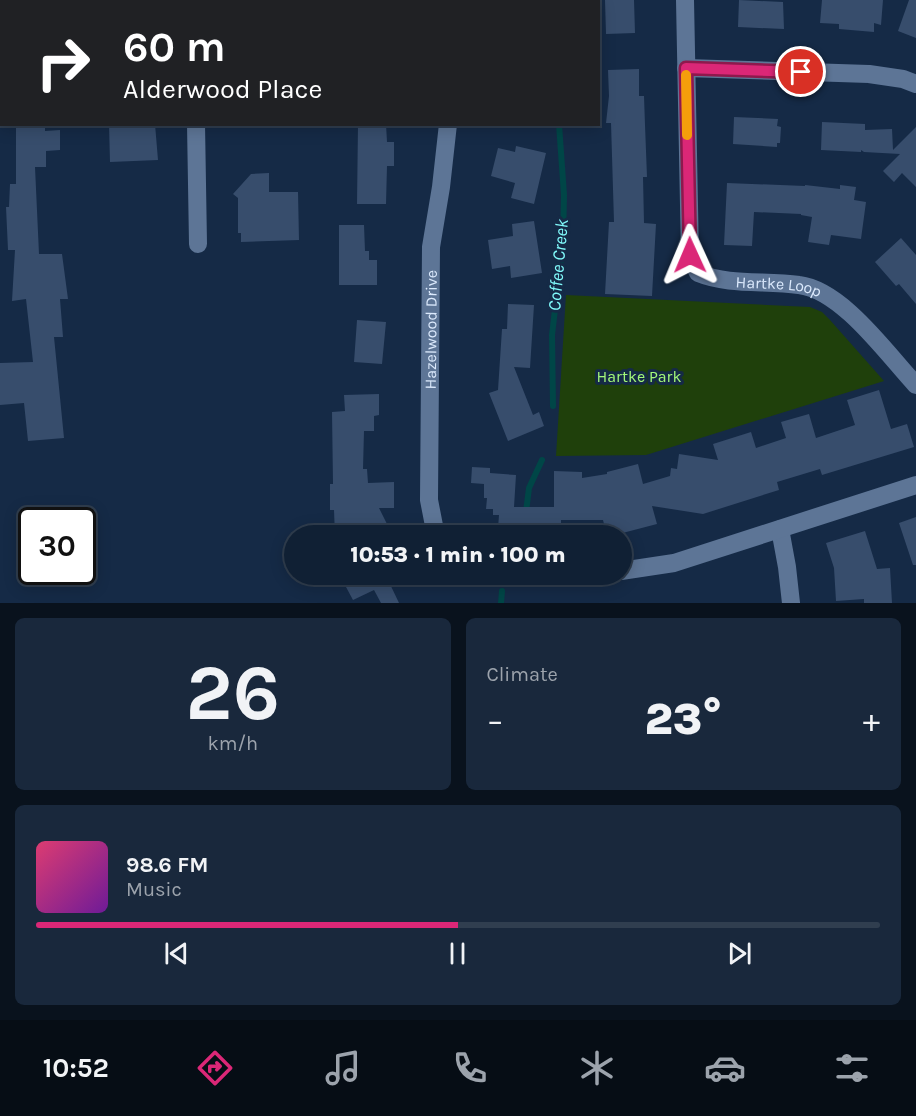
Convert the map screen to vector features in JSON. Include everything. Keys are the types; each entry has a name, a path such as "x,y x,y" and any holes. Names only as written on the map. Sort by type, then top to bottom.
{"street":[{"name":"Hartke Loop","path":"685,0 690,255 698,273 715,280 801,285 822,292 842,304 916,385"},
{"path":"686,68 869,74 903,79 916,84"},
{"path":"196,126 198,244"},
{"name":"Hazelwood Drive","path":"434,525 429,500 431,247 448,126"},
{"path":"632,569 674,562 916,485"},
{"path":"780,529 791,603"}],"green space":[{"name":"Hartke Park","path":"566,295 810,307 822,312 830,320 884,381 646,455 556,456"}],"building":[{"path":"605,0 634,0 635,33 606,34"},
{"path":"739,0 783,2 784,29 738,27"},
{"path":"822,0 883,0 881,25 874,23 874,32 839,29 839,24 820,23"},
{"path":"909,0 916,0 916,38 898,31"},
{"path":"639,69 639,96 644,96 647,177 643,177 644,223 656,224 652,296 605,294 609,222 614,222 611,123 606,123 609,96 608,70"},
{"path":"734,117 778,119 777,126 781,127 780,143 777,143 777,147 733,144"},
{"path":"822,122 865,124 865,130 892,129 893,150 916,127 916,187 902,173 894,182 883,171 900,154 861,150 861,152 821,150"},
{"path":"16,126 45,126 45,131 60,130 60,150 46,151 46,167 35,167 39,254 62,254 68,299 60,299 63,337 54,337 64,438 28,441 24,403 0,405 0,363 33,362 26,299 12,301 15,250 8,250 6,207 9,207 10,184 16,184"},
{"path":"109,126 155,126 158,160 110,162"},
{"path":"358,126 386,126 387,142 394,142 394,166 387,166 386,204 357,204"},
{"path":"516,146 546,153 534,204 511,198 515,183 491,176 498,148 515,152"},
{"path":"269,173 269,192 298,192 299,240 241,242 241,233 238,233 238,198 233,194 251,174"},
{"path":"727,183 805,185 840,189 840,185 856,187 854,200 866,202 861,239 831,235 829,245 808,242 812,217 801,214 754,212 752,246 724,245"},
{"path":"534,221 542,273 511,278 510,266 492,269 488,240 513,236 512,224"},
{"path":"339,225 364,225 365,251 369,251 369,260 377,260 377,285 339,285"},
{"path":"901,238 916,255 916,304 899,284 896,286 875,262"},
{"path":"508,304 534,305 530,368 514,367 533,415 539,412 544,426 508,441 489,393 498,390 502,329 507,329"},
{"path":"357,320 386,322 382,364 354,362"},
{"path":"879,390 891,429 907,424 914,447 822,475 820,469 777,482 779,490 703,514 652,506 657,524 632,531 632,525 604,525 603,520 561,520 561,525 498,525 499,515 493,515 493,509 486,509 487,498 484,498 484,484 471,483 472,467 490,468 490,473 516,475 514,507 554,507 554,471 582,472 582,478 607,474 607,472 638,464 643,484 670,476 671,468 677,469 679,454 718,460 713,444 751,432 756,448 786,438 781,422 809,414 816,438 855,425 847,400"},
{"path":"379,394 379,415 374,416 374,431 364,431 363,469 367,469 368,483 394,482 394,508 379,508 388,525 335,525 334,510 330,510 330,484 333,484 332,412 345,411 344,395"},
{"path":"916,517 916,565 913,565 899,523"},
{"path":"865,531 877,569 890,568 892,603 864,603 864,599 836,601 834,568 826,543"},
{"path":"350,585 390,585 399,603 381,603 374,590 353,600 346,587"}],"waterway":[{"name":"Coffee Creek","path":"553,406 552,335 563,242 564,195 559,126"},
{"name":"Coffee Creek","path":"524,525 529,488 542,460"},
{"name":"Coffee Creek","path":"501,603 502,591"}],"slow traffic":[{"path":"686,75 687,135"}],"route":[{"path":"690,255 686,68 801,72"}]}
